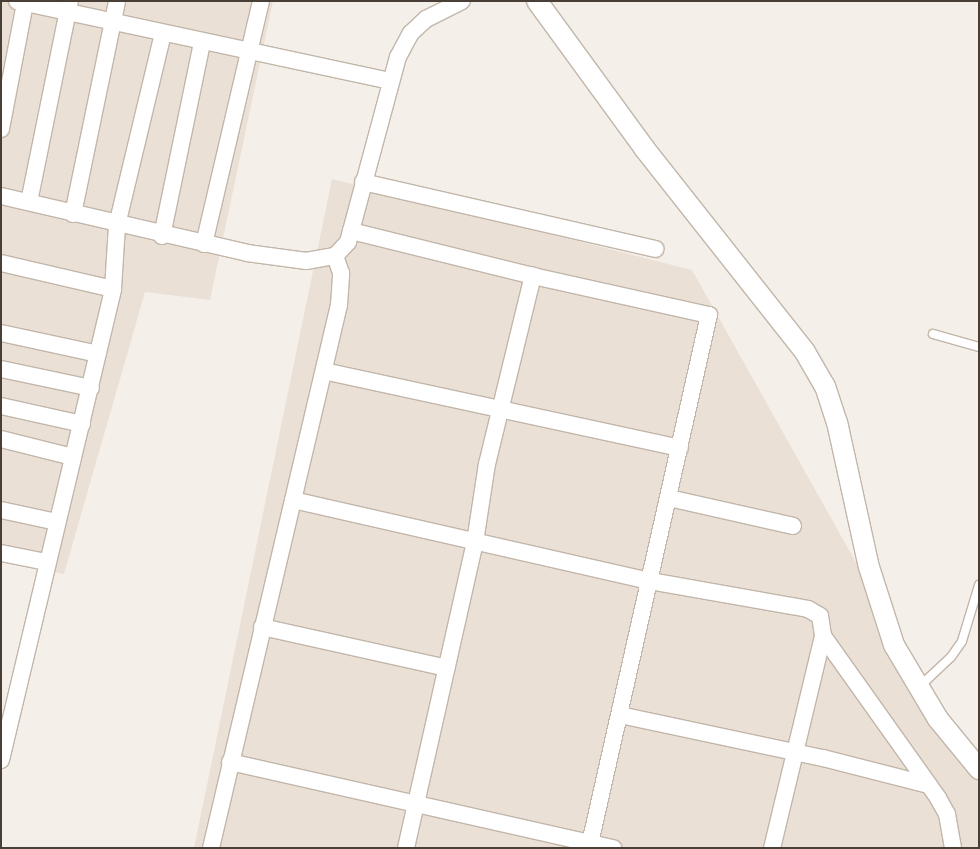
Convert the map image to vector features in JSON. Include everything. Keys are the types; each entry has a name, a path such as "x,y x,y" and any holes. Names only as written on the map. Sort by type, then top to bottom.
{"street":[{"path":"73,214 117,1"},
{"path":"204,244 261,1"},
{"path":"1,196 162,236 204,244 299,261 335,256 343,250 351,231 398,57 411,33 445,7 462,1"},
{"path":"537,1 644,148 805,352 825,386 878,596 894,645 917,689 979,769"},
{"path":"1,129 21,2 69,7 112,24 391,81"},
{"path":"29,202 69,7"},
{"path":"1,760 46,562 91,388 113,289 117,225 163,34"},
{"path":"162,236 202,42"},
{"path":"363,182 654,249"},
{"path":"351,231 533,276 709,315 590,845"},
{"path":"211,848 230,762 324,371 341,286 335,256"},
{"path":"1,263 113,289"},
{"path":"406,848 418,802 474,542 500,408 533,276"},
{"path":"1,333 98,354"},
{"path":"1,369 91,388"},
{"path":"324,371 680,448"},
{"path":"1,406 82,424"},
{"path":"1,439 73,457"},
{"path":"669,498 793,526"},
{"path":"293,500 650,581 808,609 820,616 823,636 772,848"},
{"path":"1,510 57,522"},
{"path":"1,553 46,562"},
{"path":"262,627 447,668"},
{"path":"823,636 929,785 947,814 953,848"},
{"path":"620,715 794,752 929,785"},
{"path":"230,762 418,802 590,845 613,848"}],"lane":[{"path":"933,334 979,347"},
{"path":"917,689 951,658 962,641 979,585"}],"shaded area":[{"path":"1,1 273,1 210,300 145,292 64,574 1,561"},
{"path":"332,179 692,270 979,782 979,848 194,848"}]}
